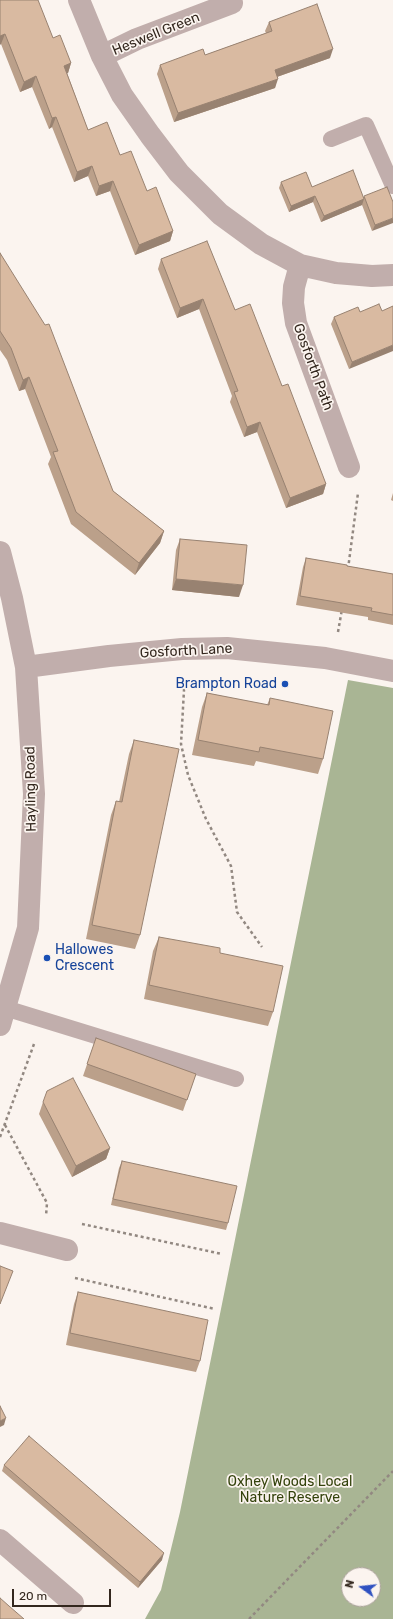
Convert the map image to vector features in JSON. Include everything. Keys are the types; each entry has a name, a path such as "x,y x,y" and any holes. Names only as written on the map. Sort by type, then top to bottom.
{"street":[{"path":"79,0 102,56 122,95 150,136 180,173 220,214 261,244 300,265 336,273 372,276 393,275"},
{"name":"Heswell Green","path":"102,56 136,39 237,2"},
{"name":"Gosforth Path","path":"300,265 294,287 293,303 296,323 349,467"},
{"name":"Hayling Road","path":"0,552 12,598 26,667 34,794 28,928 3,1017"},
{"name":"Gosforth Lane","path":"26,667 109,656 173,650 227,648 334,660 393,671"},
{"path":"0,1233 67,1250"},
{"path":"0,1540 74,1602"}],"lane":[{"path":"331,139 366,125 393,186"},
{"path":"3,1017 43,1019 236,1079"}],"path":[{"path":"347,573 359,494 349,467"},
{"path":"334,660 342,605"},
{"path":"173,650 184,690 182,744 188,775 206,819 231,866 238,912 262,946"},
{"path":"0,1137 43,1019"},
{"path":"5,1125 47,1203 46,1216"},
{"path":"38,1214 54,1218"},
{"path":"76,1223 222,1254"},
{"path":"69,1277 215,1309"},
{"path":"249,1619 393,1471"}],"green space":[{"name":"Oxhey Woods Local Nature Reserve","path":"348,680 393,688 393,1619 145,1619 161,1590 180,1512"}],"building":[{"path":"0,0 38,0 53,38 60,35 71,63 64,66 88,130 107,122 120,155 131,151 147,191 156,187 173,231 139,245 113,181 99,186 92,166 77,172 56,117 52,118 36,76 24,82 5,34 0,36"},
{"path":"317,4 333,49 275,70 278,79 178,113 160,65 203,49 205,55 272,31 269,22"},
{"path":"353,170 364,199 324,216 315,196 291,206 281,182 306,172 312,187"},
{"path":"387,187 393,202 393,218 375,225 364,196"},
{"path":"207,241 235,310 250,304 282,386 288,384 326,484 290,498 260,422 247,427 234,392 238,391 203,299 180,308 161,259"},
{"path":"0,253 45,325 49,324 113,491 164,531 139,563 76,512 53,452 58,451 29,377 23,380 11,348 0,331"},
{"path":"379,304 382,311 393,306 393,345 352,362 334,317 358,307 360,312"},
{"path":"180,539 247,545 243,585 176,579"},
{"path":"306,558 393,574 393,615 371,611 372,608 300,596"},
{"path":"207,693 269,705 270,698 333,711 323,759 260,747 259,752 198,740"},
{"path":"134,740 179,749 140,935 92,925 116,801 122,802"},
{"path":"159,937 220,948 220,953 283,966 273,1012 149,985"},
{"path":"96,1038 196,1074 187,1100 87,1064"},
{"path":"73,1078 110,1148 76,1166 43,1102 47,1091"},
{"path":"122,1161 237,1186 228,1223 113,1199"},
{"path":"0,1266 13,1271 0,1304"},
{"path":"78,1292 208,1320 200,1361 70,1333"},
{"path":"0,1406 6,1418 0,1421"},
{"path":"29,1436 164,1553 140,1582 4,1465"},
{"path":"0,1598 9,1606 24,1619 0,1619"}],"place":[{"name":"Brampton Road","path":"285,684"},
{"name":"Hallowes Crescent","path":"47,958"}]}
